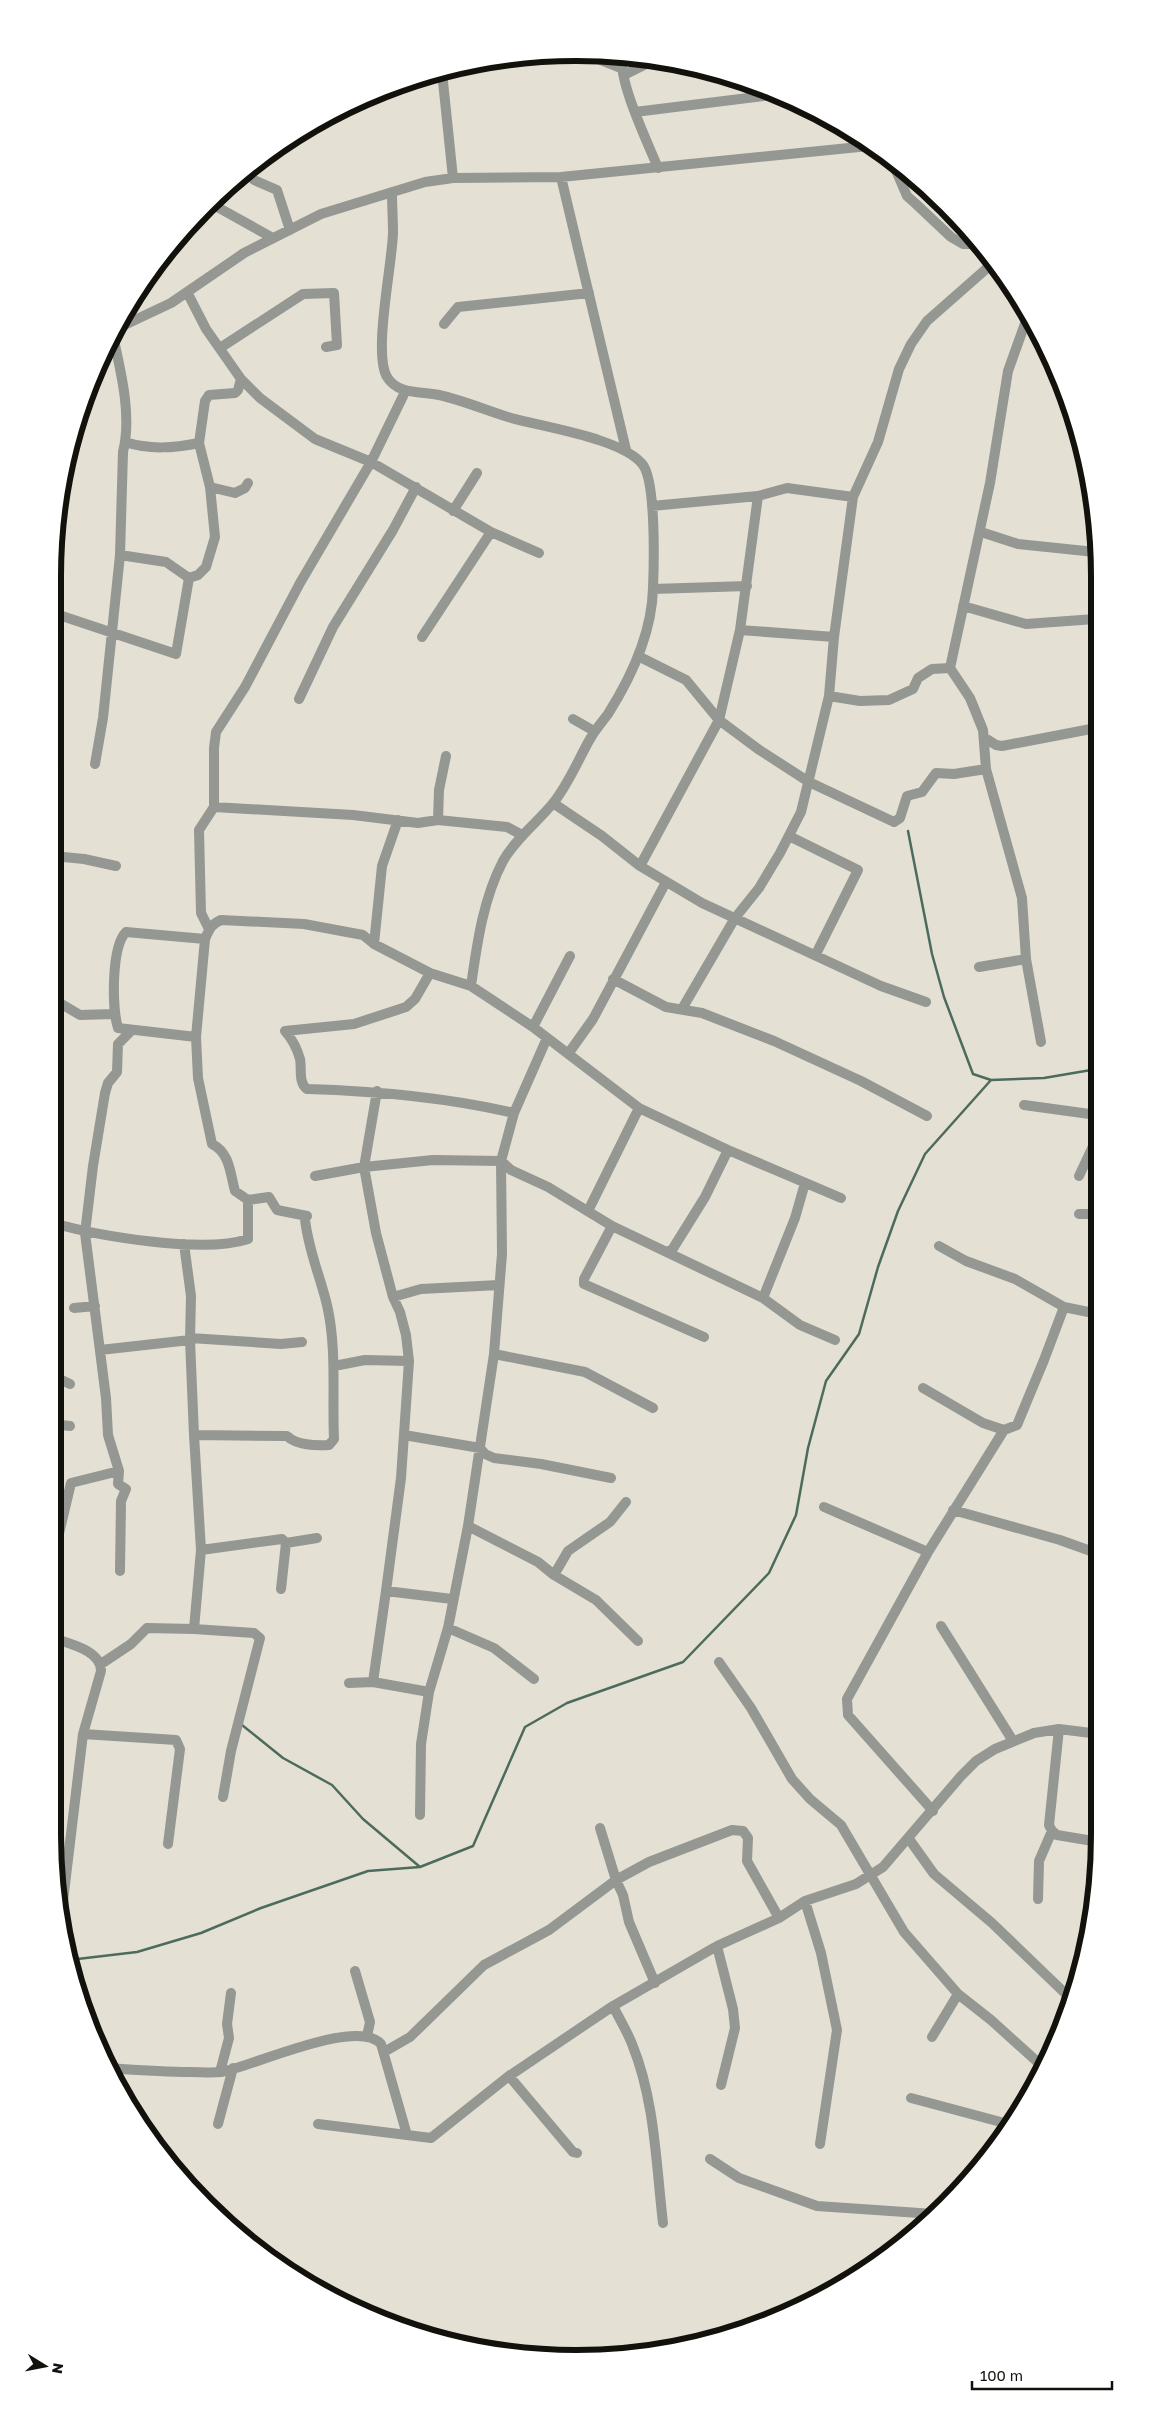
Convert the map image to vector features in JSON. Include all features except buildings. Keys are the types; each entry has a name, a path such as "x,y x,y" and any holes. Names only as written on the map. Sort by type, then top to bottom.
{"street":[{"path":"601,62 623,72 640,66"},
{"path":"622,64 623,72 635,112 658,168"},
{"path":"443,79 453,178"},
{"path":"635,112 762,96"},
{"path":"128,324 171,303 244,253 321,214 426,182 453,178 561,177 860,147"},
{"path":"898,175 907,196 951,237 963,244 969,244"},
{"path":"561,177 626,450"},
{"path":"254,180 277,190 290,230"},
{"path":"392,192 393,234 382,356 388,379 405,392 449,397 509,417 626,450 643,464 647,473 652,506 653,588 650,620 638,656 608,713 594,731 567,783 553,803 522,836 504,859 487,901 471,986"},
{"path":"217,207 273,238"},
{"path":"682,1009 735,918 759,888 801,812 830,696 834,637 854,497 878,442 899,369 911,344 927,321 987,268"},
{"path":"187,292 206,329 241,379 260,398 315,439 370,462 416,487 452,511 491,532 539,553"},
{"path":"220,348 303,294 334,293 337,345 326,347"},
{"path":"444,324 458,307 589,293"},
{"path":"1025,324 1013,351 1008,371 981,532 950,668 970,698 985,738 986,769 1022,898 1026,959 1041,1042"},
{"path":"95,764 103,718 120,555 122,452 125,442 126,401 115,346"},
{"path":"189,578 198,575 206,567 215,536 210,487 199,443 206,398 209,395 235,393 238,390 241,379"},
{"path":"209,929 201,913 199,830 214,806 214,748 216,732 245,687 300,583 370,462 405,392"},
{"path":"125,442 137,446 170,448 199,443"},
{"path":"452,511 477,473"},
{"path":"210,487 234,493 246,488 248,483"},
{"path":"299,699 333,627 393,530 416,487"},
{"path":"652,506 758,496 766,492 787,488 854,497"},
{"path":"640,866 719,720 740,630 758,496"},
{"path":"422,637 491,532"},
{"path":"981,532 1018,544 1090,552"},
{"path":"120,555 166,562 189,578"},
{"path":"61,616 176,654 189,578"},
{"path":"653,588 747,586"},
{"path":"963,606 1026,624 1091,619"},
{"path":"740,630 834,637"},
{"path":"638,656 686,680 719,720 758,749 809,782 894,822 900,818 907,796 922,792 936,773 954,774 986,769"},
{"path":"830,696 860,701 889,700 913,689 918,678 932,669 950,668"},
{"path":"574,719 594,731"},
{"path":"985,738 996,745 1002,746 1091,729"},
{"path":"438,820 439,790 446,756"},
{"path":"553,803 602,836 640,866 666,882 735,918 816,954 881,986 926,1002"},
{"path":"214,806 353,815 418,823 438,820 507,827 522,836"},
{"path":"374,944 382,866 398,820"},
{"path":"789,836 858,870 816,954"},
{"path":"61,857 84,859 116,866"},
{"path":"568,1054 593,1019 612,979 666,882"},
{"path":"194,1435 286,1436 292,1441 329,1446 334,1439 334,1366 327,1306 307,1240 304,1219 307,1216 277,1210 269,1198 248,1200 234,1191 226,1157 221,1149 212,1144 198,1078 196,1036 205,939 214,922 221,920 304,924 363,935 374,944 430,973 471,986 532,1026 639,1108 728,1150 841,1198"},
{"path":"196,1036 131,1031 118,1028 113,1014 114,971 122,936 126,932 205,939"},
{"path":"532,1026 570,956"},
{"path":"979,967 1026,959"},
{"path":"430,973 415,999 406,1007 354,1024 285,1031 294,1042 300,1060 302,1082 307,1089 377,1091 514,1113"},
{"path":"612,979 666,1007 702,1013 774,1041 861,1081 928,1116"},
{"path":"61,1004 80,1015 113,1014"},
{"path":"120,1571 121,1501 126,1490 118,1484 119,1471 108,1435 106,1398 86,1233 103,1101 108,1083 117,1072 118,1044 131,1031"},
{"path":"420,1815 421,1744 429,1692 448,1628 452,1599 468,1526 494,1354 502,1254 501,1161 514,1113 547,1038"},
{"path":"373,1682 386,1591 404,1435 409,1361 406,1335 400,1312 393,1297 376,1233 364,1167 377,1091"},
{"path":"1024,1105 1091,1114"},
{"path":"588,1211 639,1108"},
{"path":"668,1251 672,1250 705,1197 728,1150"},
{"path":"1079,1176 1091,1150"},
{"path":"315,1176 364,1167 433,1160 501,1161 511,1170 548,1187 612,1226 668,1251 763,1298 800,1325 835,1340"},
{"path":"763,1298 795,1218 805,1183"},
{"path":"61,1226 86,1233 184,1244 228,1244 248,1239 248,1200"},
{"path":"1079,1214 1091,1214"},
{"path":"612,1226 584,1279 584,1284 704,1337"},
{"path":"184,1244 191,1296 190,1339 201,1550 194,1629"},
{"path":"939,1246 966,1261 1015,1279 1064,1307 1091,1313"},
{"path":"393,1297 421,1289 499,1285"},
{"path":"74,1308 94,1306"},
{"path":"932,1810 848,1715 847,1699 953,1510 1004,1430 1017,1425 1064,1307"},
{"path":"100,1350 190,1339 281,1344 302,1342"},
{"path":"494,1354 584,1372 653,1408"},
{"path":"334,1366 365,1360 409,1361"},
{"path":"61,1380 70,1384"},
{"path":"924,1388 983,1422 1004,1430"},
{"path":"61,1425 70,1426"},
{"path":"404,1435 480,1448 485,1454 494,1458 541,1464 611,1478"},
{"path":"61,1519 71,1483 119,1471"},
{"path":"554,1575 568,1551 610,1522 626,1502"},
{"path":"824,1507 928,1552"},
{"path":"953,1510 1060,1540 1091,1551"},
{"path":"468,1526 538,1562 554,1575 596,1600 638,1641"},
{"path":"201,1550 279,1538 286,1543 317,1538"},
{"path":"281,1589 286,1543"},
{"path":"386,1591 452,1599"},
{"path":"942,1626 1012,1741"},
{"path":"101,1664 131,1644 147,1628 254,1633 260,1638 232,1751 223,1797"},
{"path":"448,1628 494,1648 534,1679"},
{"path":"61,1641 76,1646 99,1658 102,1671 83,1734 64,1889"},
{"path":"719,1662 751,1708 792,1779 810,1799 841,1826 904,1932 958,1994 991,2020 1038,2063"},
{"path":"349,1683 373,1682 429,1692"},
{"path":"1038,1899 1039,1861 1052,1831 1049,1811 1059,1729"},
{"path":"318,2124 431,2138 509,2076 613,2006 717,1946 779,1918 806,1900 856,1884 883,1867 976,1762 995,1749 1034,1733 1059,1729 1091,1733"},
{"path":"83,1734 176,1740 180,1749 168,1844"},
{"path":"600,1828 616,1880 623,1895 629,1922 655,1983"},
{"path":"384,2052 410,2037 484,1965 549,1930 616,1880 649,1862 732,1830 747,1833 747,1861 779,1918"},
{"path":"1052,1831 1062,1836 1091,1841"},
{"path":"909,1838 934,1874 992,1923 1065,1993"},
{"path":"806,1900 821,1953 836,2030 820,2144"},
{"path":"717,1946 733,2009 735,2028 721,2085"},
{"path":"355,1971 370,2022 367,2036"},
{"path":"220,2072 229,2038 227,2024 231,1993"},
{"path":"932,2038 958,1994"},
{"path":"613,2006 632,2044 653,2126 664,2223"},
{"path":"117,2069 153,2072 220,2072 309,2043 346,2037 367,2036 376,2039 384,2052 407,2135"},
{"path":"218,2124 233,2068"},
{"path":"509,2076 573,2152 577,2153"},
{"path":"911,2098 1003,2123"},
{"path":"710,2159 739,2178 817,2206 924,2213"}],"waterway":[{"path":"908,831 932,954 944,997 973,1074 991,1080"},
{"path":"77,1959 137,1952 201,1933 261,1908 368,1871 420,1867 473,1846 525,1727 567,1703 683,1662 769,1573 796,1515 808,1448 826,1381 859,1334 878,1267 898,1211 925,1154 991,1080 1044,1078 1091,1070"},
{"path":"242,1725 283,1758 332,1785 363,1819 420,1867"}]}
